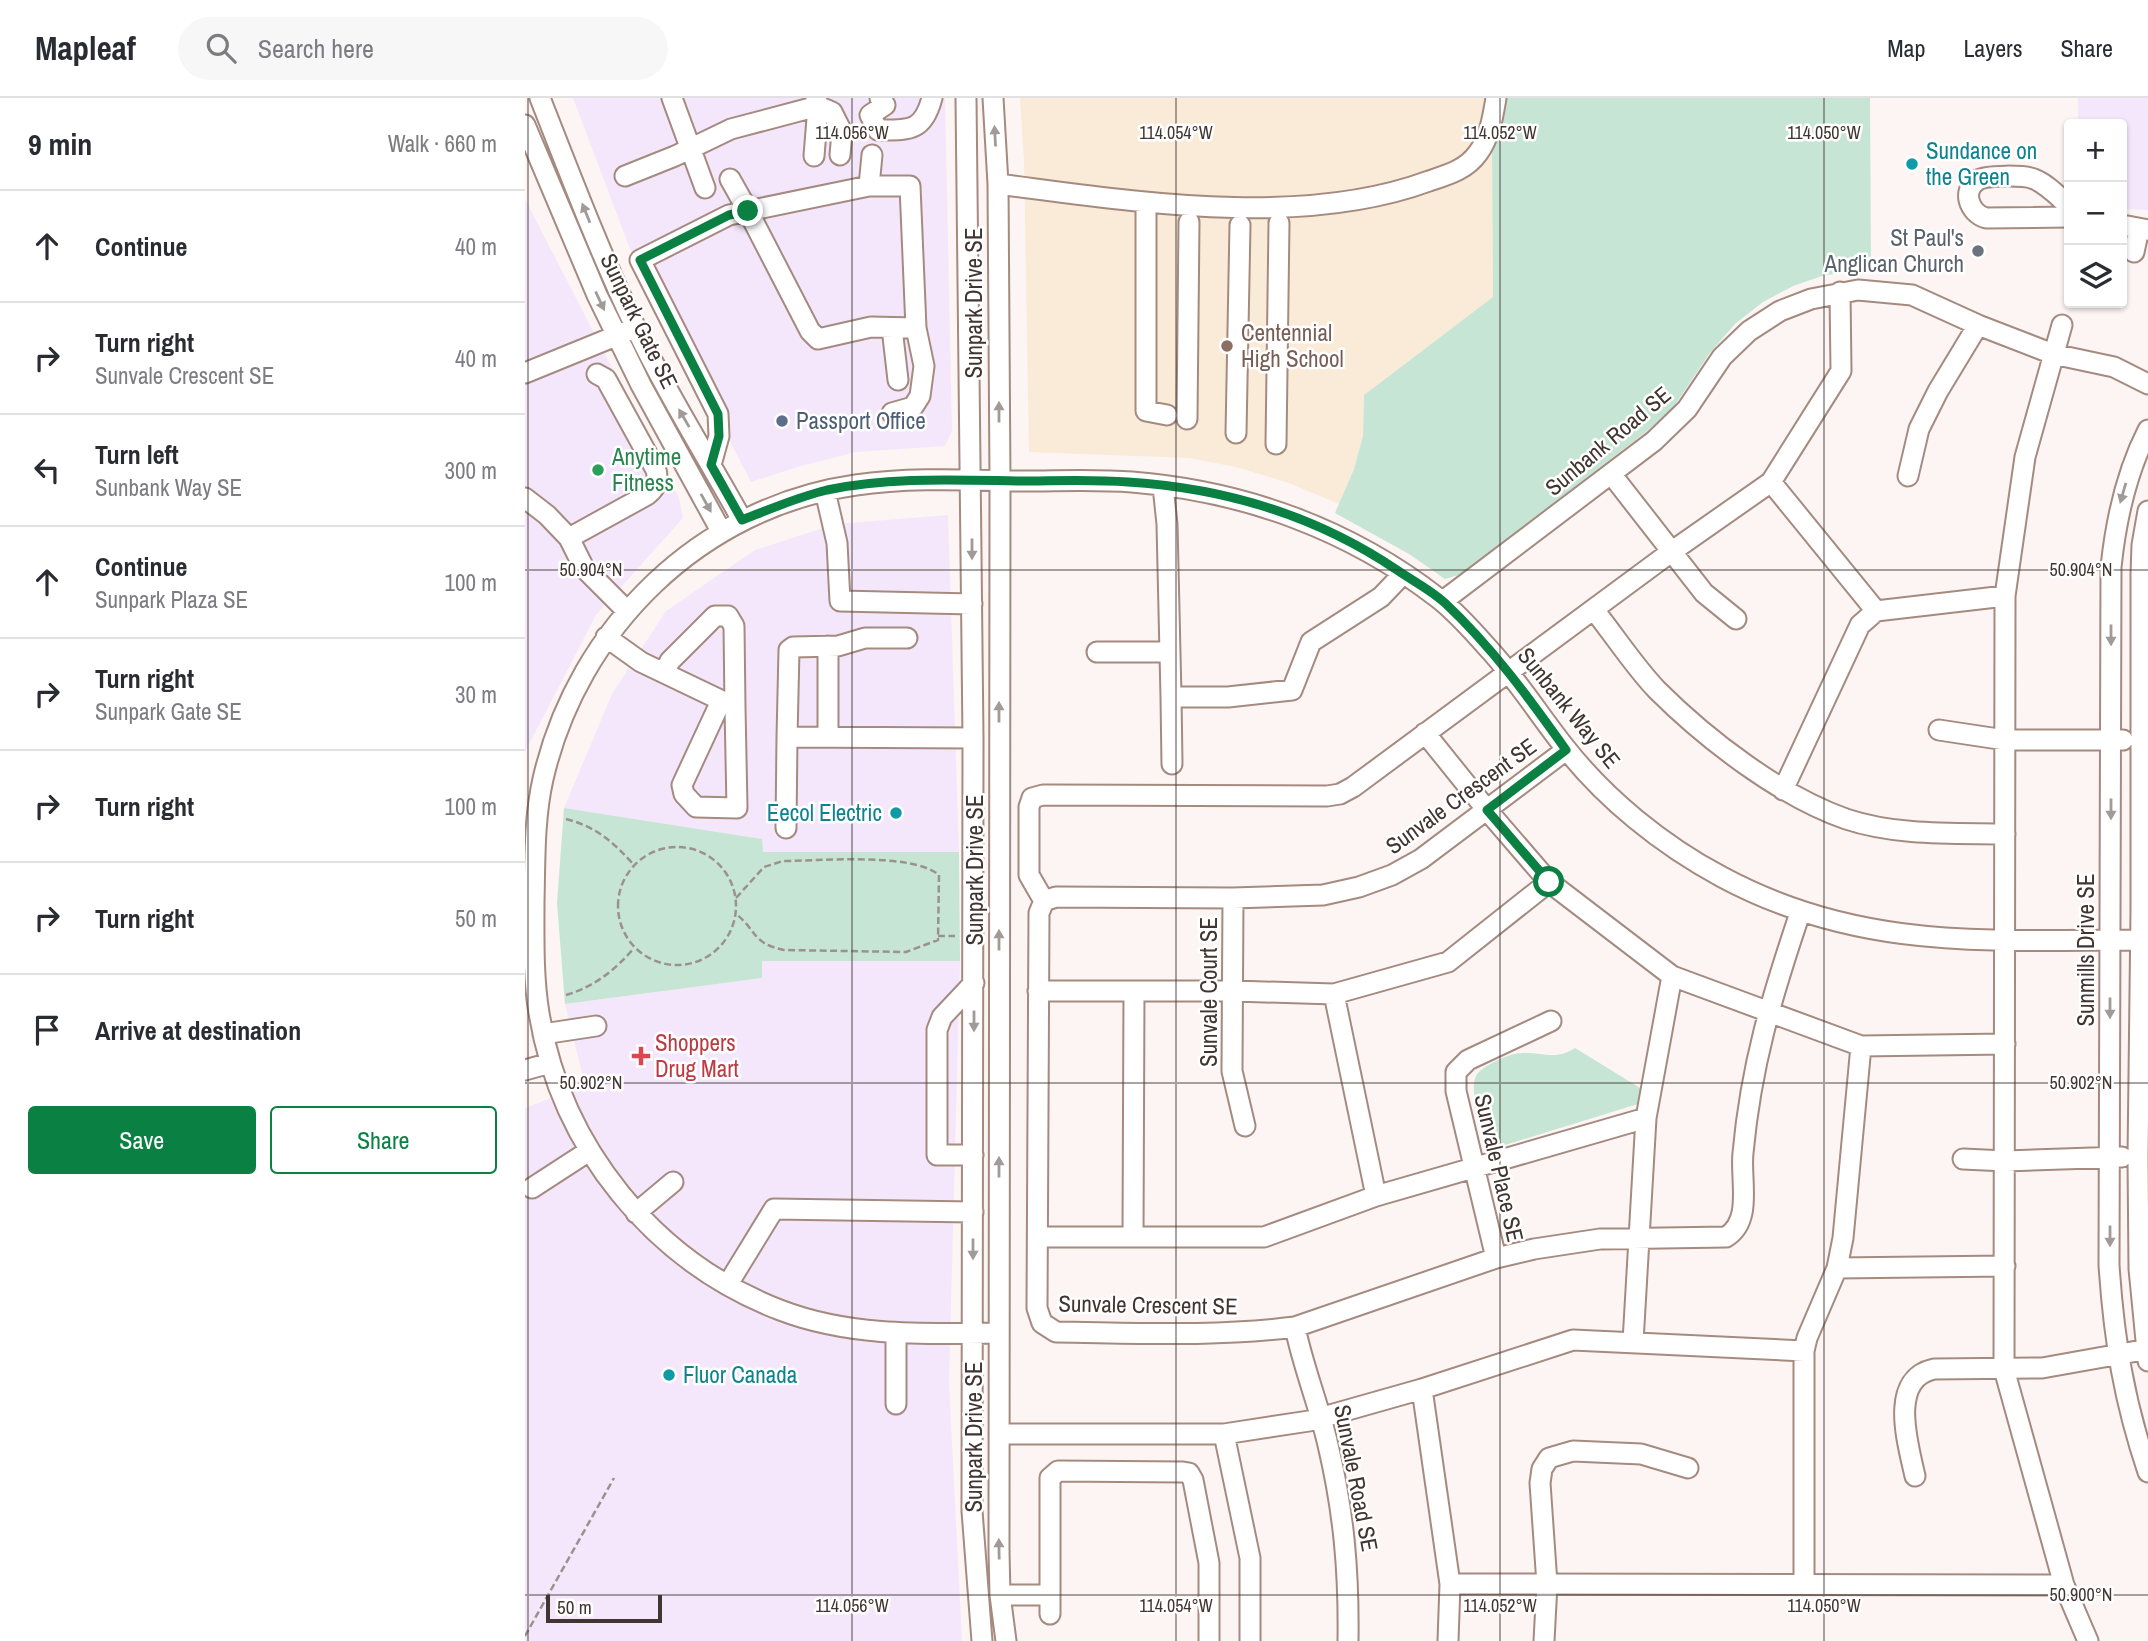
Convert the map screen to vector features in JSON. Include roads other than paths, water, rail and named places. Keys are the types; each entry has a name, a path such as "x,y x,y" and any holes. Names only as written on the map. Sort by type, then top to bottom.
{"street":[{"name":"Sunpark Gate SE","path":"540,98 596,239 636,328 742,520"},
{"path":"672,98 705,188"},
{"path":"887,101 870,115 877,130 904,130 921,124 932,98"},
{"name":"Sunpark Drive SE","path":"966,98 972,481 972,1511 982,1641"},
{"name":"Sunpark Drive SE","path":"993,98 997,184 1000,481 1000,1595 1006,1641"},
{"path":"997,184 1146,202 1209,206 1322,206 1407,189 1461,169 1479,153 1491,127 1496,98"},
{"path":"625,176 731,129 817,102"},
{"path":"817,102 832,112 842,132 840,155"},
{"path":"814,156 817,102"},
{"name":"Sunpark Gate SE","path":"525,125 597,295 641,386 721,531"},
{"path":"869,186 871,155"},
{"path":"2064,202 2042,183 2028,177 1982,178 1972,185 1968,196 1971,208 1986,218 2064,217"},
{"path":"730,180 810,331 818,339 871,327 916,328"},
{"path":"711,465 719,436 718,414 640,260 729,215 869,186 910,186 916,328 924,366 921,397 913,407 892,413"},
{"path":"1146,202 1146,411 1167,415"},
{"path":"1187,419 1189,222"},
{"path":"1276,444 1279,223"},
{"path":"1236,433 1240,225"},
{"path":"2134,253 2136,228"},
{"name":"Sunbank Road SE","path":"1443,601 1654,441 1687,409 1722,356 1749,331 1796,304 1840,292 1876,290 1912,295 1978,325 2053,354 2114,367 2148,384"},
{"path":"1044,901 1029,875 1029,807 1032,798 1043,795 1340,794 1771,482 1841,371 1840,292"},
{"path":"1908,476 1919,429 1938,391 1978,325"},
{"path":"2062,325 2021,478 2005,596 2004,1369 2064,1585 2088,1641"},
{"path":"525,373 636,328"},
{"path":"892,328 898,380"},
{"path":"569,538 654,490 657,483 656,470 606,379 597,374"},
{"name":"Sunmills Drive SE","path":"2148,430 2122,496 2111,567 2109,1265 2117,1354 2127,1405 2148,1472"},
{"path":"1612,475 1704,593 1736,619"},
{"name":"Sunbank Way SE","path":"999,1333 896,1333 858,1330 798,1316 728,1284 678,1252 636,1213 589,1151 568,1112 550,1063 543,1034 535,972 535,852 531,808 543,782 556,732 570,700 606,637 627,611 668,570 721,531 799,498 880,482 1128,482 1233,497 1277,510 1344,539 1443,601 1510,671 1566,750 1611,796 1653,834 1716,874 1800,913 1905,936 2005,940 2140,940"},
{"path":"1771,482 1876,611"},
{"path":"1163,486 1167,524 1172,764"},
{"path":"825,491 837,543 840,601 972,604"},
{"path":"525,498 547,514 569,538 584,568 627,611"},
{"path":"1915,1476 1905,1423 1906,1396 1914,1379 1921,1374 1934,1370 2064,1365 2117,1354 2147,1353 2139,1269 2137,1158 2144,575 2142,545 2148,511"},
{"path":"2111,567 2144,575"},
{"path":"1171,697 1228,697 1291,690 1311,642 1381,597 1403,574"},
{"path":"1783,790 1860,625 1876,611 2005,596"},
{"path":"1594,610 1655,688 1701,730 1783,790 1847,819 1913,833 2005,834"},
{"path":"664,673 670,661 715,616 728,615 734,626 728,704 737,808 696,807 684,794 682,785 728,704"},
{"path":"606,637 641,662 728,704"},
{"path":"786,828 787,653 793,647 838,646 865,638 908,638"},
{"path":"828,646 828,737"},
{"path":"1097,652 1169,652"},
{"path":"1939,730 2005,740 2140,740"},
{"path":"1425,733 1549,882 1672,976 1861,1046 2005,1044"},
{"path":"787,737 973,738"},
{"name":"Sunvale Crescent SE","path":"1566,750 1422,859 1377,881 1323,894 1233,898 1056,897 1044,901 1039,913 1038,991 1037,1308 1042,1323 1056,1332 1206,1334 1295,1327 1496,1258 1560,1244 1640,1237 1714,1239 1735,1232 1742,1216 1742,1160 1747,1102 1767,1011 1800,913"},
{"path":"1038,991 1334,994 1448,962 1549,882"},
{"name":"Sunvale Court SE","path":"1233,898 1233,1071 1245,1126"},
{"path":"1633,1342 1646,1118 1672,976"},
{"path":"973,1155 937,1155 937,1030 942,1017 974,983"},
{"path":"1133,1237 1134,990"},
{"path":"1334,994 1376,1196"},
{"name":"Sunvale Place SE","path":"1496,1258 1455,1091 1456,1072 1468,1060 1551,1021"},
{"path":"543,1034 596,1026"},
{"path":"1804,1584 1804,1351 1837,1268 1843,1238 1861,1046"},
{"path":"525,1070 550,1063"},
{"path":"1038,1237 1264,1237 1376,1196 1646,1118"},
{"path":"532,1188 589,1151"},
{"path":"1963,1159 2006,1161 2137,1158"},
{"path":"636,1213 673,1182"},
{"path":"728,1284 774,1209 973,1212"},
{"path":"1837,1268 2005,1266"},
{"name":"Sunvale Road SE","path":"1295,1327 1334,1471 1348,1563 1348,1641"},
{"path":"896,1333 896,1404"},
{"path":"999,1434 1224,1434 1322,1419 1563,1342 1583,1340 1804,1351"},
{"path":"1422,1389 1450,1584 1448,1641"},
{"path":"1224,1434 1250,1558 1250,1641"},
{"path":"1544,1641 1547,1584 1540,1483 1542,1469 1549,1458 1573,1451 1641,1454 1688,1468"},
{"path":"1000,1595 1050,1605 1049,1478 1058,1471 1189,1474 1193,1480 1209,1563 1209,1641"},
{"path":"1450,1584 2064,1585"}],"place":[{"name":"Sundance on the Green","path":"1912,164"},
{"name":"St Paul's Anglican Church","path":"1978,251"},
{"name":"Centennial High School","path":"1227,346"},
{"name":"Passport Office","path":"782,421"},
{"name":"Anytime Fitness","path":"598,470"},
{"name":"Eecol Electric","path":"896,813"},
{"name":"Shoppers Drug Mart","path":"641,1056"},
{"name":"Fluor Canada","path":"669,1375"}]}
